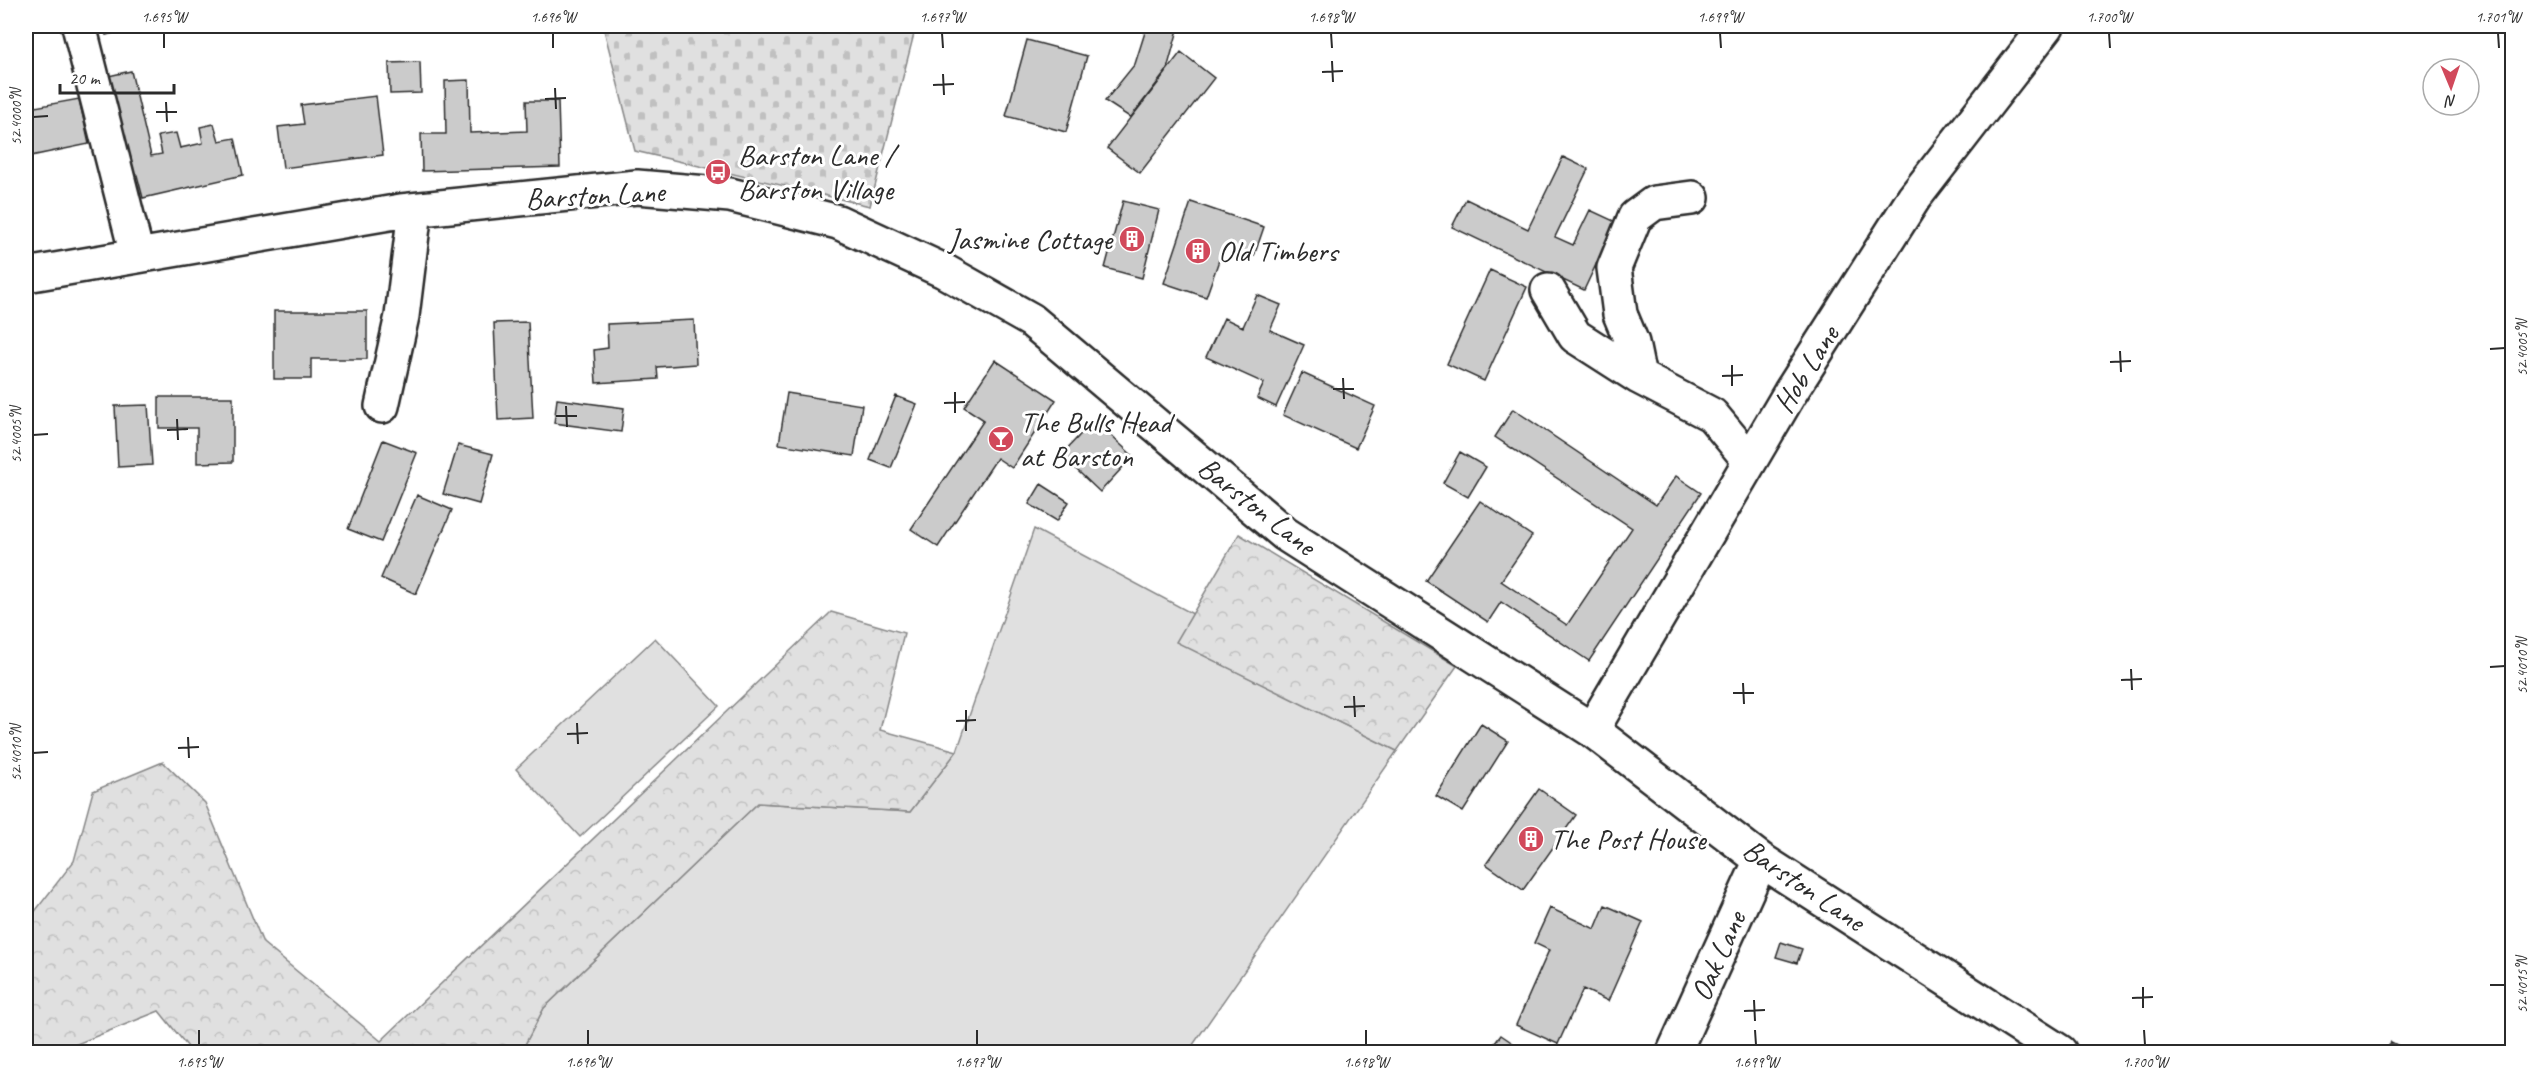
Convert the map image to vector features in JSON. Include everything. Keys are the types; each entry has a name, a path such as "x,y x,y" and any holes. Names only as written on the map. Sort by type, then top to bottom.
{"street":[{"path":"79,26 137,255"},
{"name":"Hob Lane","path":"1592,730 1790,393 1914,198 2047,26"},
{"name":"Barston Lane","path":"26,275 416,210 637,187 730,195 838,222 944,271 1031,320 1285,534 1592,730 1761,860 2060,1053"},
{"path":"1639,377 1632,343 1620,314 1614,268 1635,217 1654,203 1692,198"},
{"path":"382,406 402,316 416,210"},
{"path":"1548,290 1575,336 1639,377 1712,415 1750,461"},
{"name":"Oak Lane","path":"1674,1053 1761,860"}],"green space":[{"path":"603,26 916,26 870,206 635,151"},
{"path":"1034,529 1193,614 1177,642 1397,751 1188,1052 521,1052 544,1008 758,803 910,812 957,751"},
{"path":"1239,534 1457,666 1397,751 1176,642"},
{"path":"831,612 904,633 880,730 957,751 910,812 758,803 544,1008 521,1052 192,1052 159,1011 57,1052 26,1052 26,923 74,861 93,791 163,762 205,803 263,943 381,1041"},
{"path":"655,638 719,706 580,837 516,769"}],"building":[{"path":"103,26 141,26 106,35"},
{"path":"1147,26 1179,26 1166,73 1131,118 1105,101 1135,64"},
{"path":"1027,40 1087,56 1066,132 1006,116"},
{"path":"1181,52 1214,78 1140,173 1107,148"},
{"path":"420,62 421,93 390,94 389,63"},
{"path":"131,71 151,156 162,154 158,136 176,133 180,148 203,143 200,127 214,124 219,141 235,138 243,175 143,198 137,175 127,177 104,77"},
{"path":"469,80 470,133 527,131 526,101 558,101 560,167 422,171 421,134 446,134 445,81"},
{"path":"26,94 30,108 79,99 89,144 26,157"},
{"path":"376,96 383,155 283,168 278,127 304,124 301,105"},
{"path":"1563,157 1588,169 1555,237 1573,245 1590,210 1616,222 1584,290 1452,227 1466,199 1528,229"},
{"name":"Jasmine Cottage","path":"1123,201 1159,210 1142,278 1105,268"},
{"name":"Old Timbers","path":"1191,202 1264,227 1254,256 1224,246 1206,297 1164,283"},
{"path":"1490,270 1527,287 1484,381 1447,364"},
{"path":"1257,295 1281,305 1270,330 1304,345 1276,407 1257,398 1264,383 1206,357 1224,318 1243,327"},
{"path":"274,311 367,311 367,359 311,359 311,379 274,379"},
{"path":"694,320 696,364 657,367 658,379 596,383 594,350 608,348 607,324"},
{"path":"528,322 533,418 498,420 494,323"},
{"name":"The Bulls Head at Barston","path":"995,360 1056,400 1012,468 997,458 938,547 911,529 984,420 964,407"},
{"path":"1302,373 1375,406 1356,448 1283,415"},
{"path":"787,393 862,405 854,456 779,444"},
{"path":"896,396 917,404 891,468 870,460"},
{"path":"159,397 233,397 233,462 197,463 197,428 159,428"},
{"path":"557,399 624,408 621,432 554,423"},
{"path":"148,405 152,465 118,467 115,406"},
{"path":"1513,409 1656,505 1676,476 1701,493 1589,661 1501,602 1488,622 1426,581 1480,501 1532,536 1501,581 1567,625 1632,528 1495,437"},
{"path":"1094,420 1133,456 1100,492 1061,455"},
{"path":"383,440 417,453 381,542 348,529"},
{"path":"458,445 493,454 479,504 443,494"},
{"path":"1460,452 1486,467 1468,497 1443,483"},
{"path":"1041,484 1069,502 1057,521 1029,504"},
{"path":"417,495 452,510 416,594 381,578"},
{"path":"1481,724 1508,741 1463,812 1436,796"},
{"name":"The Post House","path":"1539,789 1576,815 1523,890 1486,864"},
{"path":"1605,905 1643,922 1608,1001 1583,989 1558,1044 1516,1025 1549,950 1534,943 1550,908 1595,929"},
{"path":"1781,942 1802,949 1797,963 1776,957"},
{"path":"1501,1035 1526,1052 1488,1052"},
{"path":"2391,1042 2407,1050 2406,1052 2385,1052"}],"place":[{"name":"Barston Lane / Barston Village","path":"718,172"},
{"name":"Jasmine Cottage","path":"1132,239"},
{"name":"Old Timbers","path":"1198,251"},
{"name":"The Bulls Head at Barston","path":"1001,439"},
{"name":"The Post House","path":"1531,839"}]}
